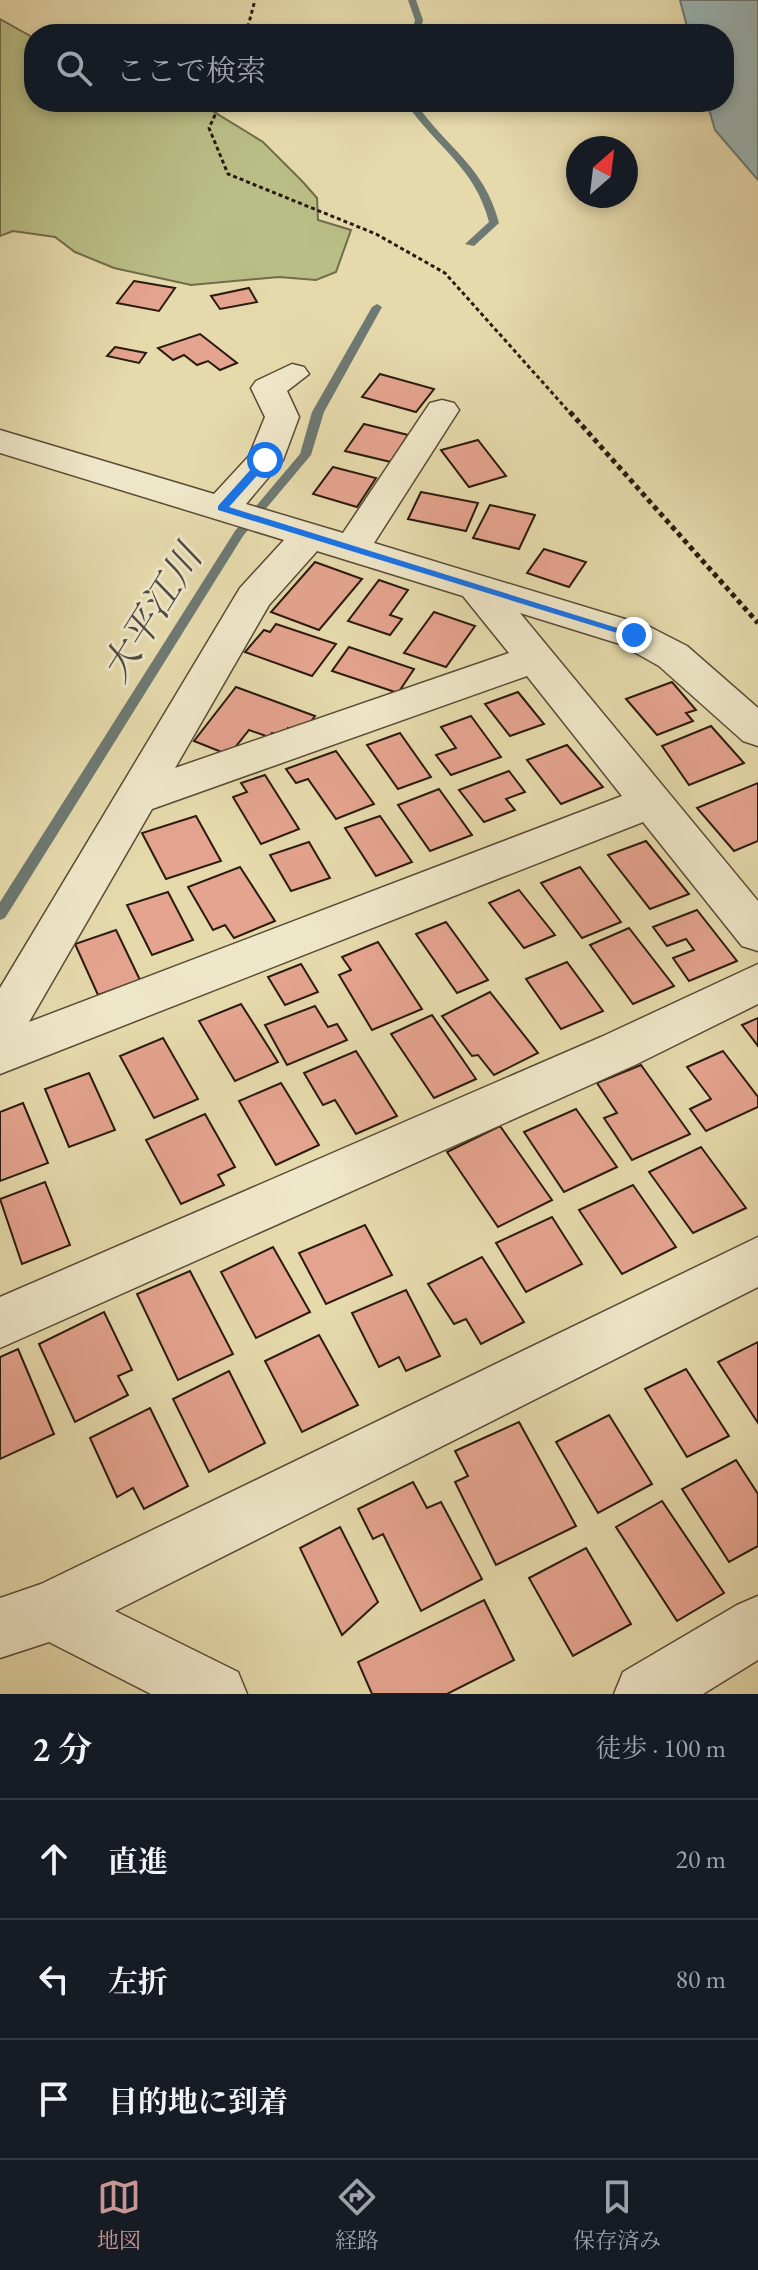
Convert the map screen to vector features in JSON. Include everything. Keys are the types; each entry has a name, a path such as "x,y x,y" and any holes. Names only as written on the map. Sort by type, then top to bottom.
{"street":[{"path":"226,510 265,460 282,417 268,388 292,374"},
{"path":"352,548 442,410"},
{"path":"0,441 634,635 657,645 693,672 758,731"},
{"path":"0,1030 292,531"},
{"path":"476,586 758,933"},
{"path":"136,798 534,659"},
{"path":"0,1054 650,802"},
{"path":"0,1323 618,1051 758,983"},
{"path":"26,1620 758,1261"},
{"path":"26,1620 216,1694"},
{"path":"645,1694 758,1626"}],"path":[{"path":"249,24 255,0"},
{"path":"216,112 209,128 228,174 376,234 445,273 758,623"}],"green space":[{"path":"0,19 24,32 24,112 214,112 263,142 302,181 317,198 318,220 351,230 336,272 316,280 279,277 191,285 114,268 75,252 55,237 13,231 0,236"}],"water":[{"path":"680,0 758,0 758,180 715,130 710,112 734,112 734,24 686,24"}],"building":[{"path":"134,281 175,288 159,311 117,303"},
{"path":"249,288 257,302 220,309 211,296"},
{"path":"200,334 237,363 220,370 208,361 197,365 184,355 173,360 158,348"},
{"path":"115,347 146,353 139,363 107,356"},
{"path":"380,374 434,389 416,412 362,397"},
{"path":"364,424 408,435 391,462 345,451"},
{"path":"478,440 506,476 469,487 441,450"},
{"path":"333,467 376,478 357,507 313,494"},
{"path":"421,492 478,503 466,531 408,519"},
{"path":"490,505 535,515 519,549 473,538"},
{"path":"544,549 586,562 569,587 527,573"},
{"path":"315,562 362,579 319,630 271,612"},
{"path":"379,580 408,590 390,615 402,619 390,635 348,621"},
{"path":"434,612 475,626 446,667 404,653"},
{"path":"276,624 336,644 312,676 245,652 264,630 270,632"},
{"path":"349,647 414,669 398,693 332,671"},
{"path":"672,682 696,710 686,713 693,721 657,735 626,699"},
{"path":"236,687 315,716 302,733 288,728 282,736 272,733 269,737 249,730 229,755 194,741"},
{"path":"518,692 544,724 510,736 485,704"},
{"path":"471,716 501,757 451,775 436,755 456,748 441,727"},
{"path":"711,726 744,763 689,785 662,746"},
{"path":"400,733 431,777 398,789 367,745"},
{"path":"567,745 603,787 561,804 527,760"},
{"path":"336,751 374,804 336,819 308,779 296,783 286,769"},
{"path":"509,771 525,792 506,799 515,810 484,822 459,790"},
{"path":"265,775 299,829 261,844 233,797 247,792 241,783"},
{"path":"758,783 758,841 734,851 697,808"},
{"path":"439,789 472,835 430,851 398,805"},
{"path":"196,816 221,861 166,879 142,833"},
{"path":"380,816 412,862 376,876 345,828"},
{"path":"646,841 689,894 650,909 608,855"},
{"path":"309,842 330,878 291,891 270,855"},
{"path":"240,867 275,921 234,938 225,925 213,930 188,887"},
{"path":"580,867 621,922 582,938 541,883"},
{"path":"519,890 555,935 524,948 489,903"},
{"path":"168,892 193,940 152,955 127,905"},
{"path":"697,910 737,961 689,981 673,958 694,950 686,939 667,946 653,927"},
{"path":"446,922 488,980 457,993 416,934"},
{"path":"629,928 674,986 633,1004 590,945"},
{"path":"116,930 140,980 98,995 75,944"},
{"path":"378,942 422,1009 372,1030 339,975 351,970 342,957"},
{"path":"567,962 603,1011 561,1029 526,979"},
{"path":"301,964 318,992 285,1005 268,977"},
{"path":"490,992 538,1053 494,1075 478,1055 472,1056 442,1016"},
{"path":"241,1004 278,1062 235,1081 199,1021"},
{"path":"315,1006 328,1027 337,1024 347,1040 287,1065 265,1025"},
{"path":"432,1015 476,1079 434,1098 391,1034"},
{"path":"758,1018 758,1046 742,1025"},
{"path":"163,1038 198,1099 154,1118 120,1056"},
{"path":"356,1051 397,1116 356,1134 335,1100 323,1105 304,1073"},
{"path":"723,1051 758,1097 758,1107 706,1131 690,1109 711,1099 687,1067"},
{"path":"641,1065 690,1134 632,1160 604,1118 617,1113 597,1083"},
{"path":"89,1073 115,1130 69,1147 45,1089"},
{"path":"281,1083 319,1145 276,1165 239,1101"},
{"path":"23,1103 48,1163 0,1181 0,1112"},
{"path":"576,1109 617,1167 564,1192 524,1132"},
{"path":"205,1114 235,1167 218,1175 224,1185 181,1204 146,1140"},
{"path":"500,1126 552,1200 498,1227 447,1152"},
{"path":"701,1147 746,1208 693,1233 649,1172"},
{"path":"45,1182 70,1245 22,1264 0,1199"},
{"path":"633,1185 676,1247 622,1274 579,1210"},
{"path":"552,1217 582,1264 526,1292 496,1243"},
{"path":"365,1225 392,1275 326,1304 299,1253"},
{"path":"273,1247 310,1312 256,1338 221,1272"},
{"path":"482,1257 524,1322 481,1344 466,1319 454,1324 428,1284"},
{"path":"190,1271 233,1354 178,1380 137,1294"},
{"path":"406,1290 440,1356 406,1371 399,1357 379,1367 352,1313"},
{"path":"104,1312 132,1370 118,1376 128,1395 75,1422 39,1344"},
{"path":"319,1335 358,1405 302,1432 265,1361"},
{"path":"758,1342 758,1423 718,1362"},
{"path":"18,1349 54,1434 0,1459 0,1357"},
{"path":"686,1369 729,1436 687,1457 645,1389"},
{"path":"229,1371 265,1443 209,1472 173,1399"},
{"path":"150,1408 188,1486 144,1509 133,1488 117,1497 90,1438"},
{"path":"609,1415 652,1484 598,1513 556,1442"},
{"path":"519,1422 576,1526 496,1565 455,1482 468,1476 455,1451"},
{"path":"736,1460 758,1494 758,1546 729,1562 682,1489"},
{"path":"413,1482 427,1508 441,1502 482,1579 421,1611 383,1534 373,1539 358,1509"},
{"path":"662,1501 724,1593 677,1621 616,1527"},
{"path":"340,1527 378,1602 342,1635 300,1548"},
{"path":"586,1548 631,1624 573,1656 529,1578"},
{"path":"484,1600 514,1660 447,1694 372,1694 358,1662"}],"waterway":[{"name":"大平江川","path":"412,0 418,24"},
{"name":"大平江川","path":"417,112 470,171 489,203 494,223 470,244"},
{"name":"大平江川","path":"0,914 239,534 305,455 318,412 377,307"}],"route":[{"path":"265,460 222,508 274,527 310,535 634,635"}]}
